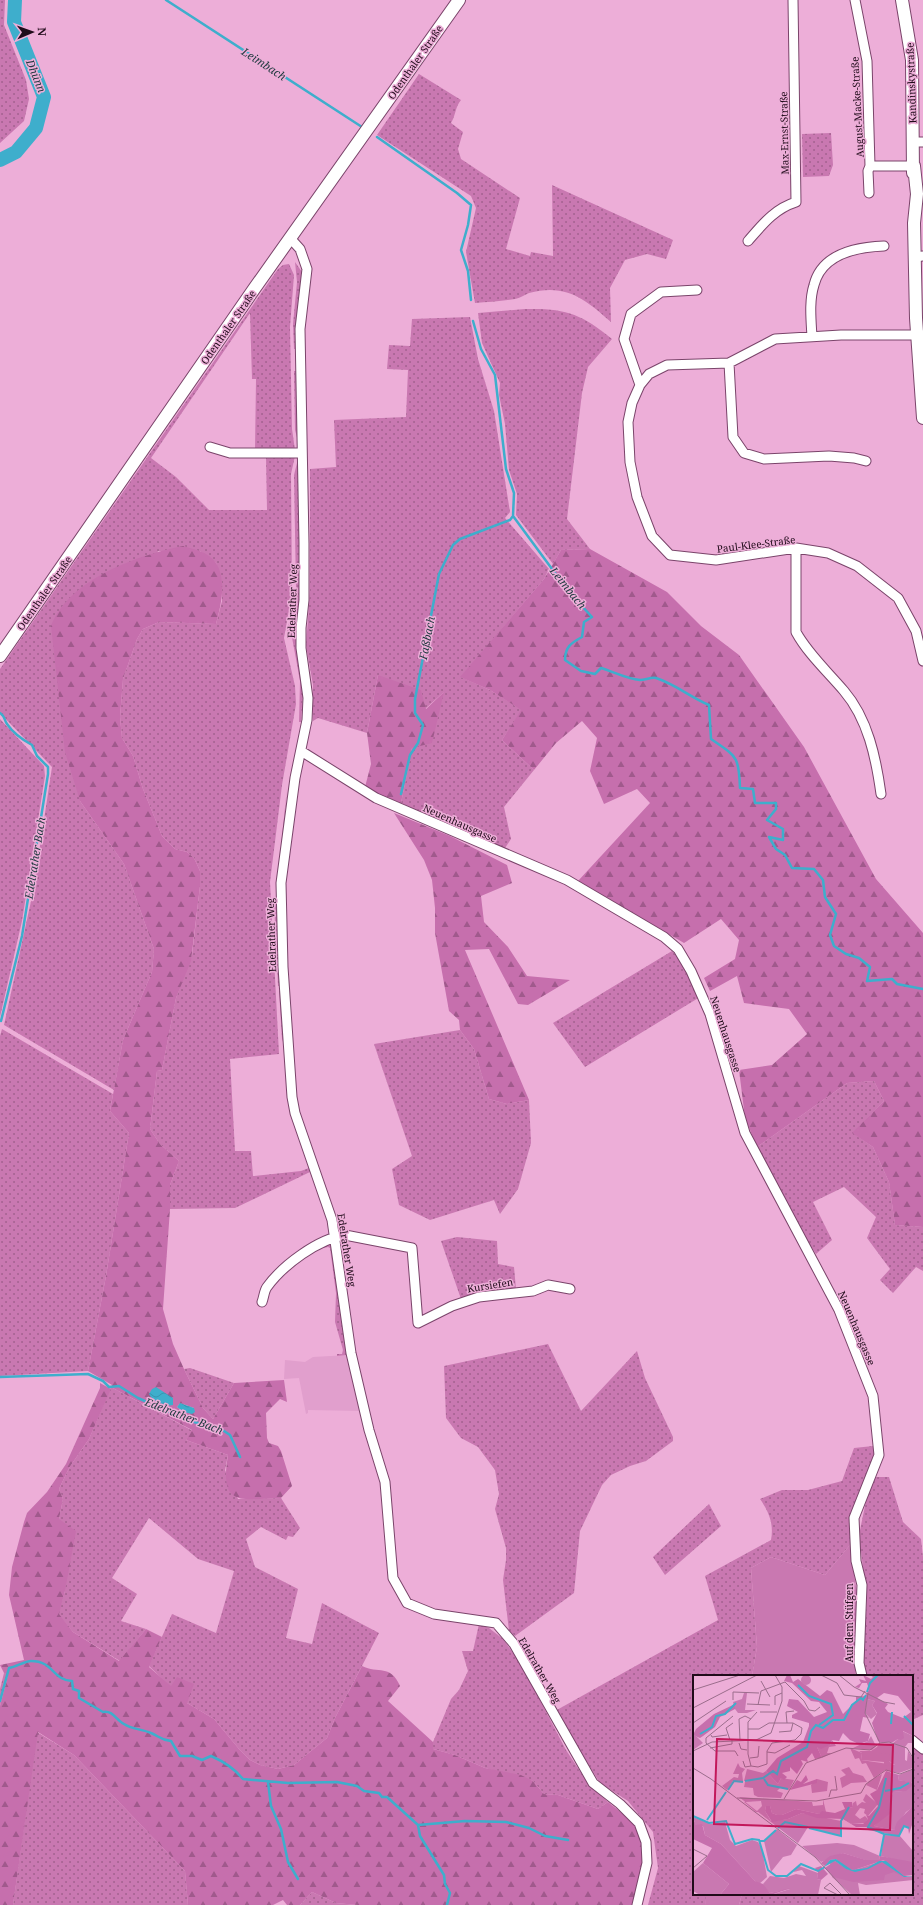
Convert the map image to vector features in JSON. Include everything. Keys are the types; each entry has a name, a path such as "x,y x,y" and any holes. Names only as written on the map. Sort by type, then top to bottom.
{"main road":[{"name":"Odenthaler Straße","path":"0,656 290,238 459,0"},
{"name":"Kandinskystraße","path":"902,0 912,60 918,142 910,194 919,256 923,418"}],"street":[{"name":"Max-Ernst-Straße","path":"748,241 768,218 785,206 796,202 793,0"},
{"name":"August-Macke-Straße","path":"855,0 867,61 870,166 868,172 869,193"},
{"name":"August-Macke-Straße","path":"870,166 914,166"},
{"name":"Edelrather Weg","path":"290,238 300,249 307,269 300,329 304,593 301,648 308,698 307,720 295,778 281,883 283,967 292,1097 297,1120 332,1220 351,1353 369,1430 385,1482 393,1578 407,1603 434,1614 496,1623 514,1644 593,1783 620,1804 639,1823 646,1842 647,1863 637,1905"},
{"path":"812,337 811,302 814,283 822,269 833,259 849,250 862,247 884,246"},
{"path":"640,385 624,339 632,314 661,292 697,290"},
{"name":"Paul-Klee-Straße","path":"920,335 864,334 775,339 729,364 667,365 648,374 640,385 632,403 628,422 630,462 637,497 652,536 670,555 716,560 796,548 812,550 835,556 857,566 898,598 916,631 923,661"},
{"path":"729,364 733,438 744,453 764,459 829,456 854,458 866,461"},
{"path":"210,448 230,453 302,453"},
{"path":"796,548 796,632 802,642 845,692 863,720 869,739 880,794"},
{"name":"Neuenhausgasse","path":"300,751 376,798 567,880 664,937 678,949 692,971 710,1014 745,1133 839,1310 868,1383 873,1396 879,1455"},
{"name":"Kursiefen","path":"335,1236 345,1235 412,1248 418,1323 452,1306 479,1297 533,1291 548,1285 570,1289"},
{"path":"262,1302 266,1288 295,1258 335,1236"},
{"name":"Auf dem Stüfgen","path":"862,1675 859,1663 862,1585 856,1561 854,1518 879,1455"},
{"path":"913,1741 923,1749"}],"shaded area":[{"path":"0,0 5,0 4,25 26,80 29,99 24,121 0,143"},
{"path":"419,74 461,100 451,123 463,132 458,149 461,159 520,198 506,249 530,256 531,252 553,256 552,185 673,240 666,259 647,254 625,260 610,288 611,322 583,300 574,295 554,290 542,290 529,293 515,299 475,303 466,252 476,208 471,196 377,135"},
{"path":"831,133 833,165 829,176 803,177 802,134"},
{"path":"295,262 302,272 297,349 294,349 293,324 297,282"},
{"path":"289,264 294,275 290,327 292,429 295,450 255,450 256,379 252,379 250,313 151,458 176,477 209,510 267,510 266,456 295,456 291,474 292,593 284,638 295,686 296,704 282,785 270,882 279,1054 230,1059 235,1151 251,1151 253,1176 301,1171 309,1168 310,1172 235,1208 170,1209 170,1185 179,1161 160,1144 150,1129 157,1071 162,1070 176,998 192,955 200,886 200,871 194,858 187,852 175,849 162,836 143,789 133,756 122,738 120,717 123,679 137,639 143,629 159,622 216,624 222,601 221,579 216,563 200,551 158,551 80,801 124,864 154,949 152,972 123,1040 114,1090 4,1025 33,892 52,767 0,713 0,669 278,269 283,265"},
{"path":"525,309 561,311 572,314 591,323 612,339 588,367 582,393 567,519 590,549 561,550 553,564 516,515 517,494 509,470 505,424 499,395 500,383 482,343 478,313"},
{"path":"470,317 478,359 494,411 510,512 505,518 549,569 544,579 461,677 490,690 522,710 502,740 534,770 504,807 511,839 503,851 401,803 412,748 444,692 425,709 378,675 367,733 318,718 313,721 313,685 306,645 310,592 310,469 336,467 334,420 406,417 408,370 387,369 389,345 410,346 412,319"},
{"path":"294,371 298,371 299,445 295,430"},
{"path":"299,455 303,691 301,722 299,722 300,681 291,632 287,632 296,589 294,475"},
{"path":"0,719 44,766 45,776 22,921 0,1017"},
{"path":"287,788 278,894 276,895"},
{"path":"274,903 278,903 282,986 278,986"},
{"path":"672,951 682,961 700,997 585,1067 553,1023"},
{"path":"283,990 285,1047 282,1039 279,991"},
{"path":"2,1029 113,1094 110,1111 129,1133 106,1276 88,1371 0,1376 0,1036"},
{"path":"460,1030 474,1049 489,1099 507,1104 529,1100 531,1143 518,1189 500,1214 494,1200 430,1220 399,1205 392,1169 412,1156 374,1044"},
{"path":"874,1081 884,1101 853,1133 873,1147 889,1182 895,1225 923,1227 923,1271 916,1267 893,1293 880,1280 890,1269 867,1238 876,1217 844,1187 813,1202 832,1240 816,1254 789,1212 757,1147 847,1083"},
{"path":"457,1237 497,1241 498,1264 514,1267 516,1289 461,1299 441,1241"},
{"path":"331,1244 347,1355 337,1356 337,1354 342,1354 343,1350 335,1322 336,1293 330,1248 324,1248 323,1245"},
{"path":"548,1344 581,1411 637,1351 645,1378 673,1437 673,1441 646,1461 630,1466 611,1475 602,1485 580,1531 574,1593 515,1636 509,1631 503,1580 506,1548 495,1509 499,1494 495,1470 478,1447 461,1438 446,1418 444,1366"},
{"path":"348,1355 361,1411 308,1410 308,1413 306,1414 299,1378 284,1379 285,1360 305,1362 313,1357"},
{"path":"190,1368 234,1383 213,1419 203,1408 184,1369"},
{"path":"111,1387 193,1431 186,1440 228,1455 225,1470 238,1499 281,1498 300,1528 293,1537 288,1536 286,1540 261,1527 246,1539 255,1567 298,1589 286,1638 312,1644 322,1603 379,1633 335,1718 327,1738 294,1765 278,1769 260,1765 250,1760 214,1719 187,1703 149,1666 172,1614 216,1633 234,1571 198,1559 149,1518 112,1578 137,1594 121,1621 146,1629 120,1661 73,1632 58,1614 65,1591 59,1519 63,1499 59,1489 69,1468 89,1439"},
{"path":"873,1446 876,1450 853,1516 850,1545 825,1575 771,1557 751,1568 757,1647 752,1675 693,1675 692,1892 693,1895 707,1895 705,1905 648,1905 658,1868 653,1832 628,1801 600,1783 555,1711 718,1620 705,1576 771,1540 772,1529 770,1518 760,1499 782,1490 808,1490 842,1481 854,1448"},
{"path":"874,1477 889,1477 903,1522 921,1539 923,1557 923,1715 913,1720 913,1675 866,1675 863,1657 867,1600 859,1535 867,1496"},
{"path":"709,1504 721,1526 665,1575 653,1557"},
{"path":"850,1545 857,1594 856,1675 752,1675 757,1647 751,1568 771,1557 825,1575"},
{"path":"479,1624 489,1628 503,1639 521,1664 566,1750 589,1785 608,1802 598,1809 558,1795 544,1794 533,1781 485,1768 455,1755 433,1749 433,1742 451,1699 459,1690 468,1671 462,1651 473,1651"},
{"path":"4,1673 8,1674 0,1706 0,1689"},
{"path":"37,1732 74,1755 185,1871 188,1905 13,1905"},
{"path":"913,1746 923,1754 923,1905 739,1905 742,1895 913,1895"},
{"path":"312,1892 336,1903 357,1905 300,1905"},
{"path":"706,1895 742,1895 739,1905 705,1905"}],"green space":[{"path":"183,546 196,550 213,559 221,577 222,593 216,624 159,622 143,629 137,639 123,679 120,717 122,738 133,756 143,789 162,836 175,849 187,852 194,858 200,871 200,886 191,961 176,998 162,1070 157,1071 150,1129 160,1144 179,1161 170,1185 170,1209 163,1309 173,1344 184,1369 203,1408 213,1419 234,1383 284,1380 287,1402 280,1399 266,1413 267,1438 269,1443 278,1446 281,1451 292,1486 281,1498 244,1499 236,1497 230,1492 227,1484 226,1472 228,1455 186,1440 192,1430 111,1387 112,1385 88,1371 106,1276 129,1133 110,1111 123,1040 152,972 154,949 124,864 80,801 65,752 51,626 60,609 73,595 89,582 126,563 165,550","holes":["180,1403 194,1408 186,1413 177,1407"]},
{"path":"590,549 667,592 701,626 739,655 804,747 876,879 923,933 923,1227 895,1225 889,1182 873,1147 852,1133 884,1101 874,1081 847,1083 757,1147 745,1118 739,1070 772,1065 807,1034 789,1009 744,1003 737,976 710,991 704,978 735,959 739,940 721,919 684,943 578,881 650,803 637,789 604,804 590,771 597,738 582,721 556,743 534,770 502,740 521,710 490,690 460,677 544,579 561,550"},
{"path":"378,675 421,690 426,709 444,692 432,743 412,748 401,803 380,795 365,787 371,764 367,733"},
{"path":"394,813 450,836 507,865 512,883 481,896 484,922 508,947 527,976 570,980 528,1005 518,1004 489,949 465,950 529,1100 507,1104 489,1099 474,1049 460,1030 459,1020 449,1011 435,933 435,908 432,880 424,860"},
{"path":"100,1383 111,1389 89,1439 69,1468 59,1489 63,1499 59,1519 76,1531 65,1591 59,1614 73,1632 119,1661 146,1629 162,1637 149,1667 171,1686 177,1677 194,1684 187,1703 214,1719 250,1760 260,1765 278,1769 294,1765 327,1738 335,1718 362,1666 388,1672 393,1675 400,1686 388,1701 433,1742 433,1749 455,1755 485,1768 521,1775 533,1781 544,1794 558,1795 598,1809 608,1802 634,1823 646,1848 638,1905 357,1905 336,1903 312,1892 300,1905 287,1905 283,1900 273,1905 188,1905 185,1871 74,1755 38,1732 13,1905 0,1905 0,1706 8,1675 4,1673 0,1665 24,1660 9,1595 12,1567 27,1513 47,1492 66,1464 100,1388"}],"water":[{"path":"156,1387 173,1398 173,1405 163,1404 151,1397 149,1394 152,1389"},
{"path":"180,1403 194,1408 195,1412 192,1414 184,1412 177,1407"}],"waterway":[{"name":"Dhünn","path":"0,160 16,152 36,128 44,97 14,22 15,0"},
{"name":"Leimbach","path":"166,0 362,127"},
{"name":"Leimbach","path":"377,137 457,193 471,205 468,225 461,250 468,271 471,300"},
{"name":"Leimbach","path":"473,321 481,349 495,375 506,469 514,493 513,516 569,592 592,617 584,622 582,637 575,641 567,649 565,660 581,671 595,674 601,668 625,677 640,680 656,678 709,705 711,739 735,758 739,769 740,788 753,789 755,803 776,803 776,809 767,820 783,829 783,840 769,837 776,849 785,855 792,868 814,869 823,880 825,897 836,914 830,935 834,946 846,954 859,958 870,967 867,981 892,979 897,984 923,989"},
{"name":"Faßbach","path":"401,794 410,755 418,743 423,725 415,713 415,699 439,574 453,545 460,539 510,520 513,516"},
{"name":"Edelrather Bach","path":"0,713 3,715 6,723 12,730 32,745 37,756 48,767 22,936 1,1021"},
{"name":"Edelrather Bach","path":"0,1377 88,1374 103,1381 109,1387 119,1386 138,1398 187,1420 210,1428 221,1429 230,1435 240,1457"},
{"path":"0,1701 9,1668 29,1661 39,1662 49,1667 65,1680 72,1681 73,1689 79,1691 79,1698 103,1712 109,1712 127,1726 171,1741 180,1756 192,1756 202,1760 211,1756 216,1758 233,1768 243,1779 288,1783 337,1782 357,1786 364,1791 379,1793 382,1797 387,1797 418,1825 465,1821 506,1822 529,1828 545,1836 568,1840"},
{"path":"268,1782 271,1806 281,1829 288,1862 298,1879"},
{"path":"418,1825 420,1836 444,1875 445,1884 450,1893 447,1905"}]}
